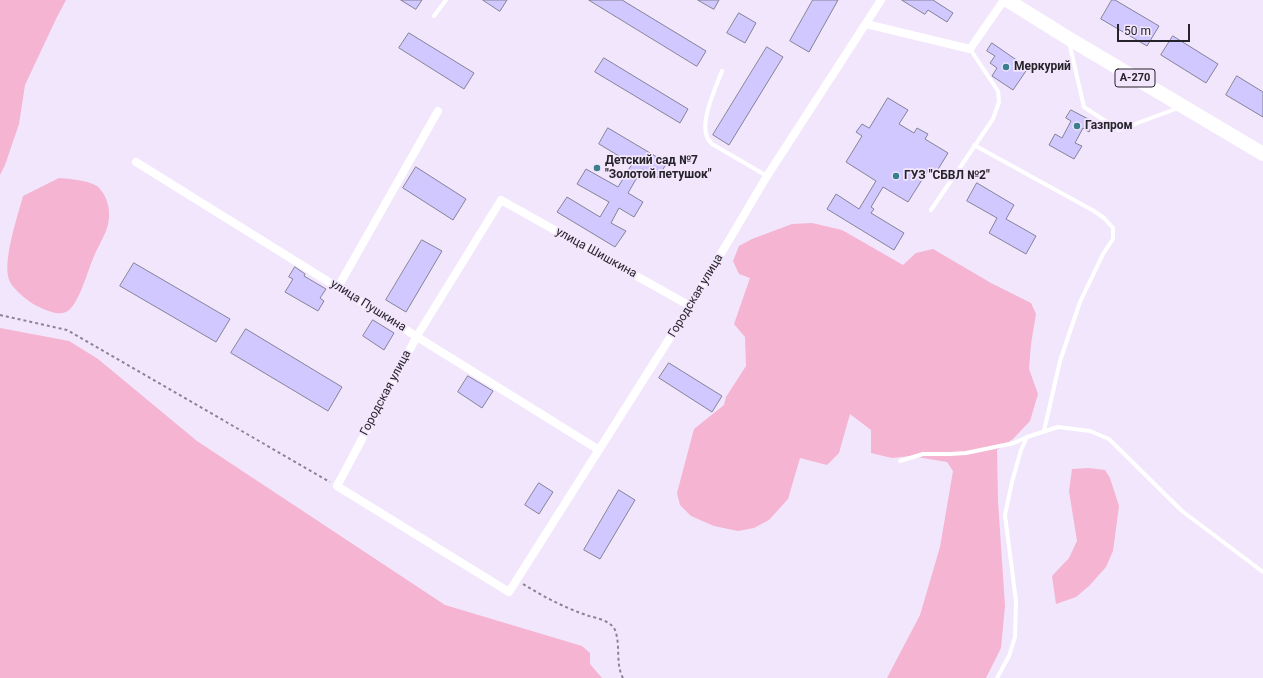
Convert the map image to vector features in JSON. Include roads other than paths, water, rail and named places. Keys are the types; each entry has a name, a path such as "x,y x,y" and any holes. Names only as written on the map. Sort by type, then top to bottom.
{"highway":[{"name":"А-270","path":"1006,0 1263,154"}],"street":[{"name":"Городская улица","path":"501,200 417,336 337,486 509,592 690,306 767,176 881,0"},
{"path":"866,24 970,49 1006,0"},
{"path":"338,287 438,111"},
{"name":"улица Пушкина","path":"136,162 599,450"},
{"name":"улица Шишкина","path":"501,200 690,306"}],"lane":[{"path":"434,16 446,0"},
{"path":"1068,38 1084,107 1119,130 1182,106"},
{"path":"931,210 993,118 999,102 998,91 970,49"},
{"path":"722,71 711,98 706,122 707,138 712,144 767,176"},
{"path":"974,145 1094,211 1104,218 1113,228 1113,239 1103,254 1080,302 1060,361 1044,431"},
{"path":"900,461 923,454 966,453 1014,443 1058,427 1090,431 1109,440 1182,511 1263,572"},
{"path":"998,678 1009,656 1015,637 1016,600 1005,515 1012,482 1027,437"}],"place":[{"name":"Меркурий","path":"1006,67"},
{"name":"Газпром","path":"1077,126"},
{"name":"Детский сад №7 \"Золотой петушок\"","path":"597,168"},
{"name":"ГУЗ \"СБВЛ №2\"","path":"896,176"}]}
